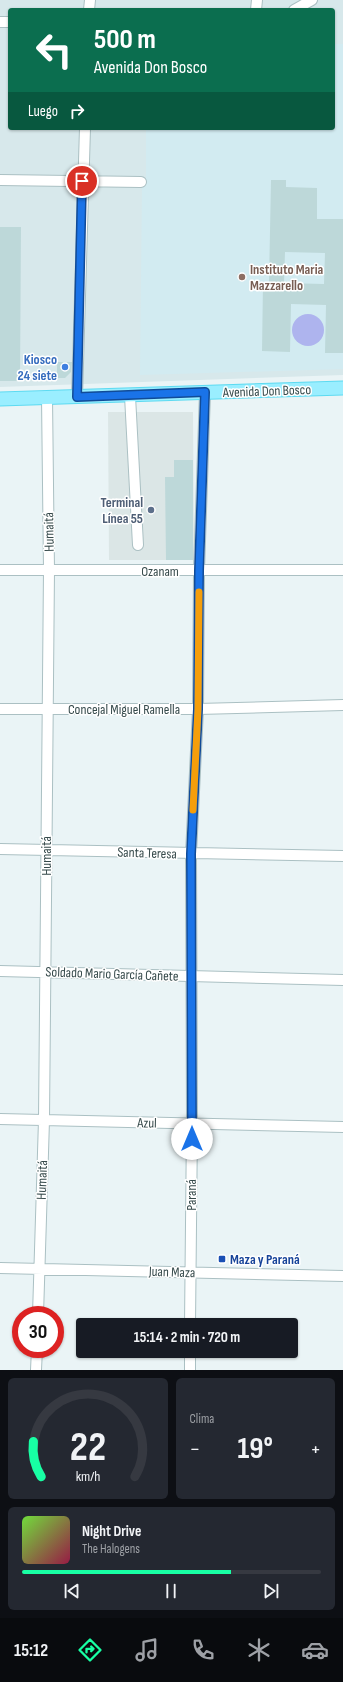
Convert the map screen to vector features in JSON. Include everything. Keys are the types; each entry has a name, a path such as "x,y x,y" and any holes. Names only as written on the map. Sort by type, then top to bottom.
{"main road":[{"name":"Avenida Don Bosco","path":"0,399 343,388"}],"street":[{"path":"298,8 312,0"},
{"path":"77,397 84,130"},
{"path":"0,180 141,182"},
{"name":"Paraná","path":"190,1318 192,1124 191,854 198,709 199,571 205,392"},
{"path":"130,396 138,545"},
{"name":"Humaitá","path":"38,1306 44,1120 49,570 47,397"},
{"name":"Ozanam","path":"0,570 343,570"},
{"name":"Concejal Miguel Ramella","path":"0,709 198,709 343,705"},
{"name":"Santa Teresa","path":"0,850 343,856"},
{"name":"Soldado Mario García Cañete","path":"0,971 343,980"},
{"name":"Azul","path":"0,1119 343,1126"},
{"name":"Juan Maza","path":"0,1268 343,1276"},
{"path":"36,1370 37,1358"},
{"path":"190,1358 190,1370"}],"shaded area":[{"path":"0,0 343,0 343,375 0,387"},
{"name":"Instituto Maria Mazzarello","path":"335,44 343,44 343,369 140,375 142,186 146,186 146,130 335,130"},
{"path":"305,314 311,314 321,321 324,330 323,336 317,343 311,346 305,346 295,339 292,333 292,327 299,317"},
{"name":"Terminal Línea 55","path":"108,412 193,412 194,560 109,560"}],"building":[{"path":"271,180 286,180 286,187 317,188 317,219 343,219 343,353 325,353 326,305 291,304 290,352 262,351 263,283 269,283","holes":["285,252 325,253 324,284 284,283"]},
{"path":"0,227 21,227 20,381 0,381"},
{"name":"Kiosco 24 siete","path":"57,362 72,362 71,372 65,378 57,378"},
{"path":"174,460 193,460 193,560 166,560 165,477 174,477"}],"slow traffic":[{"path":"193,810 198,709 199,592"}],"place":[{"name":"Instituto Maria Mazzarello","path":"242,277"},
{"name":"Kiosco 24 siete","path":"65,367"},
{"name":"Terminal Línea 55","path":"151,510"},
{"name":"Maza y Paraná","path":"222,1259"}],"route":[{"path":"82,181 77,397 205,392 199,571 198,709 191,854 192,1139"}]}
